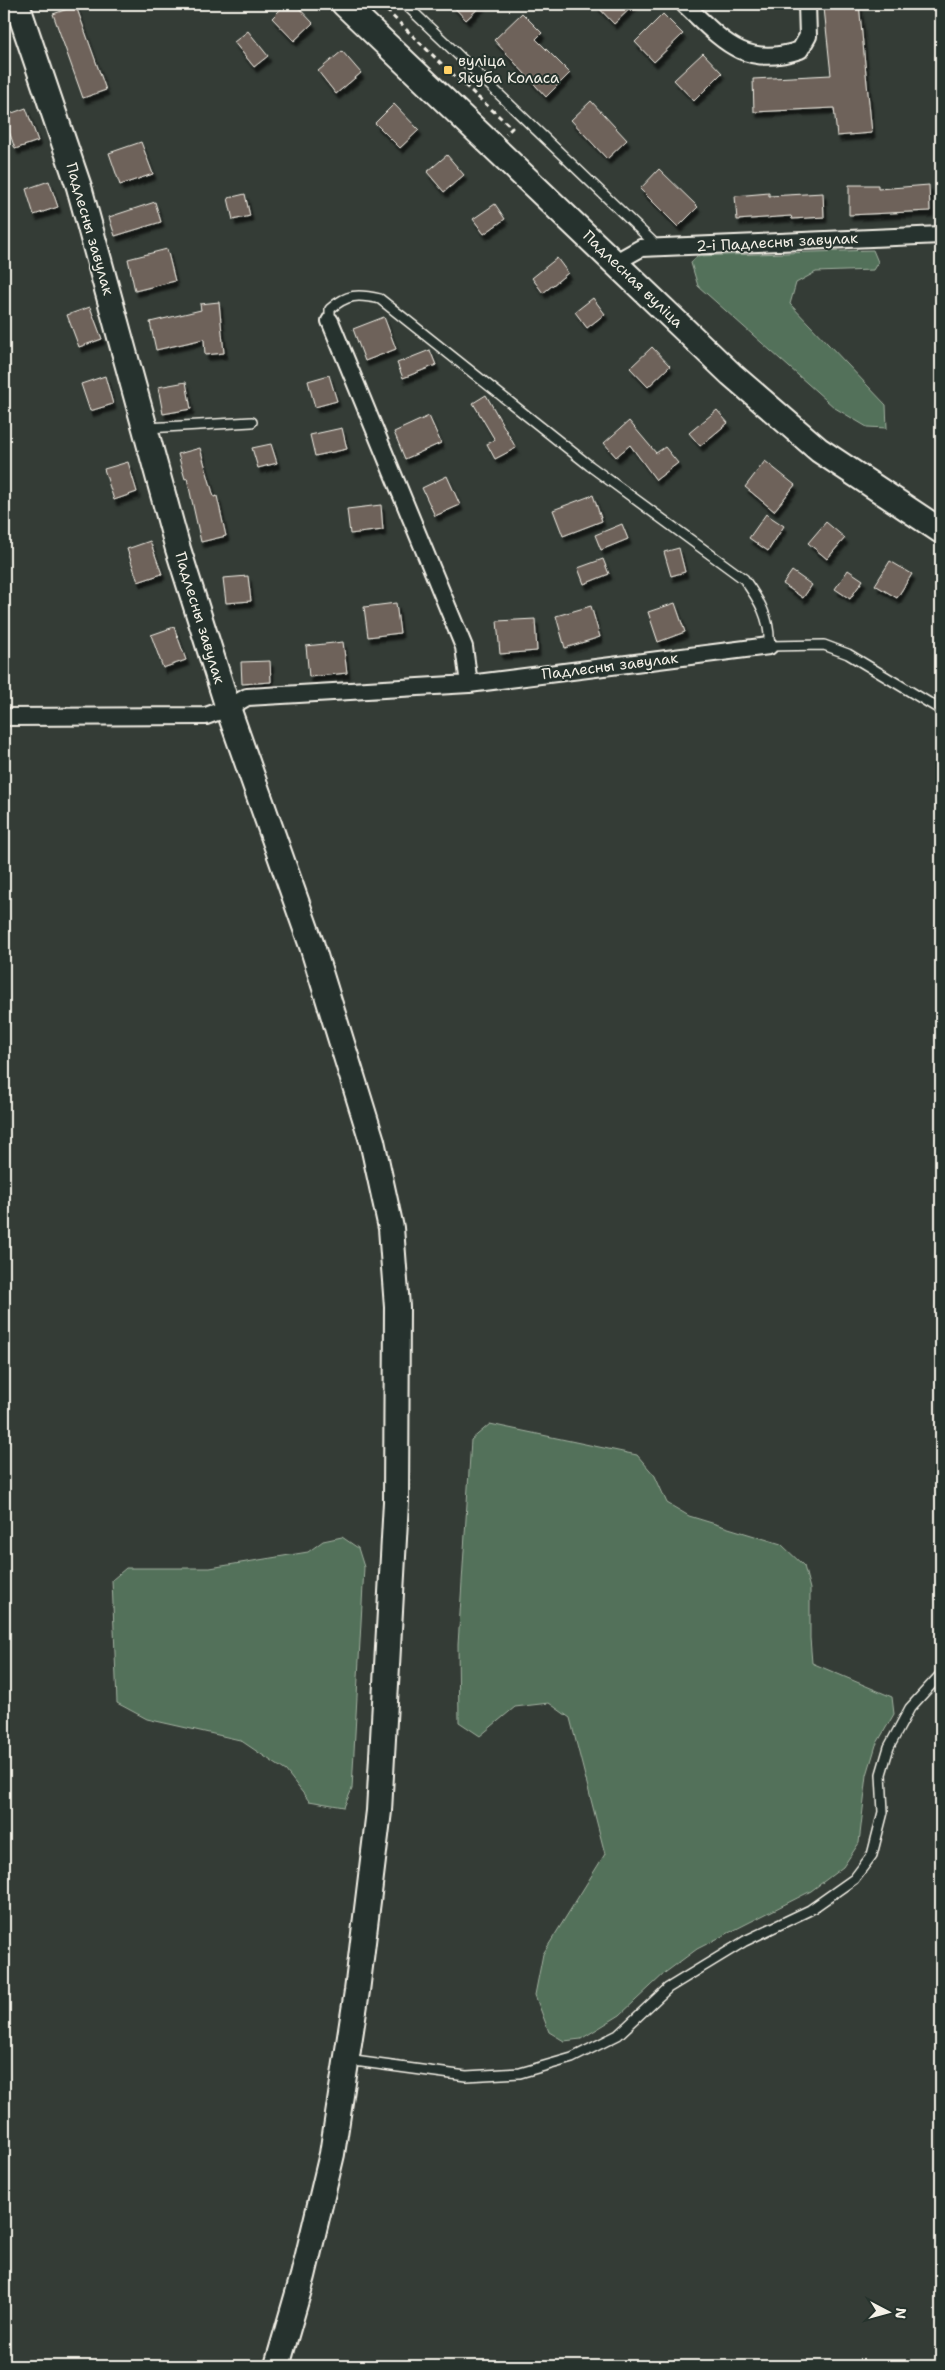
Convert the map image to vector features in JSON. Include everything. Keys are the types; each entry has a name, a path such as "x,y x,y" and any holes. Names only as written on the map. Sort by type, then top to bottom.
{"street":[{"name":"Падлесны завулак","path":"17,4 79,187 147,428 178,549 228,708 248,697 469,684 770,646"},
{"name":"Падлесная вуліца","path":"345,4 731,374 819,450 941,531"},
{"path":"684,4 735,50 756,56 781,57 800,50 808,36 806,4"},
{"name":"2-і Падлесны завулак","path":"616,262 641,248 941,235"},
{"path":"330,321 464,647 469,684"},
{"path":"4,716 206,716 228,708 312,946 372,1142 391,1228 397,1307 396,1512 379,1811 357,1991 332,2154 303,2276 277,2366"}],"lane":[{"path":"405,4 652,241 654,248"},
{"path":"330,321 330,309 342,298 364,295 380,298 590,466 744,580 761,603 770,631 770,646 824,645 848,654 941,710"},
{"path":"147,428 252,422"},
{"path":"347,2060 466,2076 520,2073 572,2058 618,2035 668,1988 745,1941 810,1910 854,1879 872,1854 883,1812 881,1774 889,1746 910,1708 941,1674"}],"path":[{"path":"380,4 465,84"}],"green space":[{"path":"873,250 878,262 873,270 816,272 796,283 790,304 886,405 887,428 867,427 835,408 698,286 691,263 697,256"},
{"path":"490,1424 637,1455 655,1476 667,1503 689,1516 781,1544 804,1566 810,1589 812,1663 892,1697 894,1714 876,1745 867,1775 859,1843 843,1867 811,1891 697,1949 666,1972 620,2015 581,2039 564,2041 549,2032 535,1995 543,1954 605,1854 570,1718 549,1703 515,1707 480,1736 459,1722 458,1645 471,1440"},
{"path":"342,1537 358,1548 364,1567 352,1789 344,1807 309,1801 286,1771 240,1740 147,1719 117,1703 112,1580 126,1568 210,1568 308,1552 323,1541"}],"building":[{"path":"286,4 295,4 313,23 294,41 272,18"},
{"path":"451,4 483,4 466,20"},
{"path":"595,4 635,4 614,24"},
{"path":"859,4 872,133 837,136 834,108 754,112 753,79 831,75 824,8"},
{"path":"76,6 106,90 83,98 53,14"},
{"path":"522,13 542,33 536,39 570,73 546,97 494,40"},
{"path":"663,14 683,34 654,62 635,42"},
{"path":"248,31 268,56 254,67 234,42"},
{"path":"342,51 361,73 336,94 318,71"},
{"path":"703,53 722,73 694,101 674,80"},
{"path":"591,101 627,140 607,159 571,120"},
{"path":"394,104 419,130 400,148 375,123"},
{"path":"26,108 38,141 15,149 4,116"},
{"path":"141,142 153,174 120,185 109,153"},
{"path":"447,155 464,175 444,192 427,172"},
{"path":"659,169 698,207 678,227 640,189"},
{"path":"49,181 58,207 34,215 26,189"},
{"path":"849,185 878,185 878,189 929,185 930,211 849,215"},
{"path":"769,193 769,196 823,193 824,217 792,219 791,216 737,220 735,196"},
{"path":"245,194 250,216 233,220 228,198"},
{"path":"155,202 161,222 115,236 109,217"},
{"path":"495,204 505,219 484,234 473,219"},
{"path":"167,249 175,281 135,291 128,259"},
{"path":"557,258 568,273 543,293 532,278"},
{"path":"593,298 605,314 587,328 575,312"},
{"path":"219,302 224,353 205,355 204,339 156,350 150,322 201,310 200,304"},
{"path":"90,307 102,339 79,347 67,315"},
{"path":"384,317 396,349 365,361 353,329"},
{"path":"652,347 670,366 648,387 630,368"},
{"path":"430,350 436,365 403,378 397,363"},
{"path":"329,375 337,401 315,407 308,381"},
{"path":"105,376 113,404 90,411 81,384"},
{"path":"186,382 191,409 163,414 158,387"},
{"path":"486,395 516,448 495,459 487,444 495,440 473,403"},
{"path":"717,410 728,423 700,446 689,433"},
{"path":"429,416 441,443 405,459 394,432"},
{"path":"629,421 656,453 665,447 678,463 656,480 630,445 616,457 604,443"},
{"path":"342,428 347,449 315,456 310,435"},
{"path":"271,444 277,463 258,468 252,448"},
{"path":"200,448 214,497 217,496 226,536 201,542 187,478 185,479 178,454"},
{"path":"765,461 795,485 774,511 745,487"},
{"path":"128,462 137,492 114,500 104,469"},
{"path":"447,476 460,505 435,516 422,488"},
{"path":"593,495 602,521 563,536 553,510"},
{"path":"381,505 383,530 350,534 347,509"},
{"path":"766,514 784,526 768,551 749,538"},
{"path":"826,522 845,538 827,559 808,543"},
{"path":"622,524 628,539 601,550 595,535"},
{"path":"150,541 162,574 138,582 127,549"},
{"path":"679,548 685,572 671,576 664,552"},
{"path":"603,559 609,574 584,584 578,568"},
{"path":"890,561 912,574 897,598 875,585"},
{"path":"848,570 863,580 850,599 835,589"},
{"path":"792,571 812,585 803,598 783,584"},
{"path":"248,576 251,601 226,603 223,578"},
{"path":"396,603 400,633 368,637 364,607"},
{"path":"675,603 685,632 658,642 648,612"},
{"path":"591,606 600,637 565,648 556,616"},
{"path":"535,619 537,651 500,654 497,621"},
{"path":"174,627 186,660 163,668 151,635"},
{"path":"343,642 347,673 309,677 306,646"},
{"path":"270,661 271,682 242,684 241,662"}],"place":[{"name":"вуліца Якуба Коласа","path":"448,70"}]}
